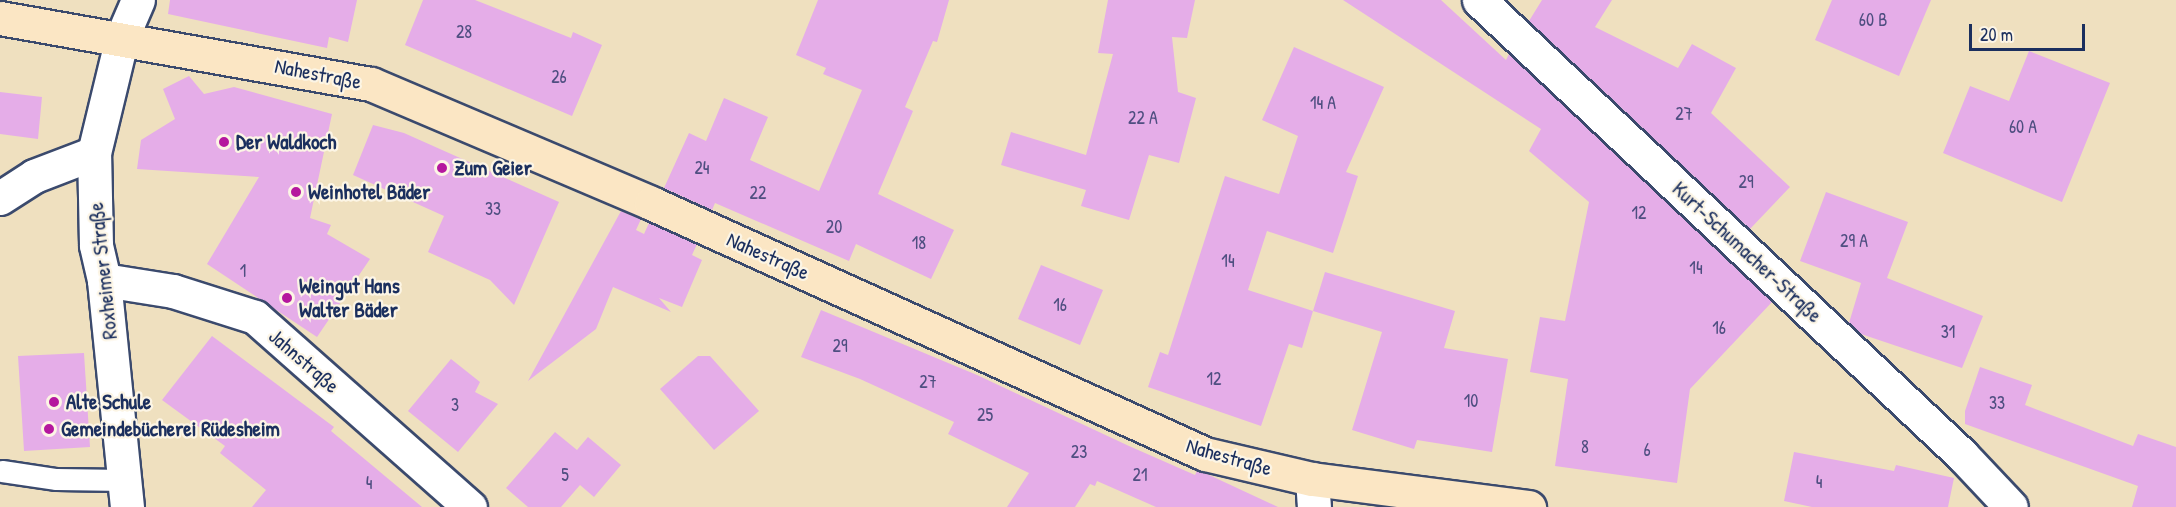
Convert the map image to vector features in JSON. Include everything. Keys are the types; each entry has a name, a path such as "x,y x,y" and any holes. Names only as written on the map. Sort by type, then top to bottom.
{"street":[{"name":"Roxheimer Straße","path":"126,493 104,280 96,245 94,153 122,37 138,0"},
{"name":"Kurt-Schumacher-Straße","path":"1479,0 1962,454 2011,507"},
{"name":"Nahestraße","path":"0,18 122,37 371,84 651,203 1205,454 1313,493 1529,507"},
{"path":"0,198 34,176 94,153"},
{"name":"Jahnstraße","path":"104,280 173,291 255,317 470,507"}],"lane":[{"path":"2,471 126,493"}],"building":[{"path":"170,0 357,0 348,42 329,37 327,48 168,14"},
{"path":"423,0 475,0 571,38 573,32 602,45 572,116 405,45"},
{"path":"818,0 949,0 937,42 933,41 905,107 913,111 878,194 954,230 931,279 856,244 849,261 715,203 712,210 664,188 689,133 706,141 724,98 768,117 750,160 819,191 862,90 823,74 826,68 796,55"},
{"path":"1108,0 1195,0 1187,38 1172,37 1178,92 1196,98 1179,163 1149,155 1129,220 1081,206 1086,190 1001,165 1011,132 1086,155 1113,54 1098,53"},
{"path":"1343,0 1441,0 1506,60 1509,54 1772,302 1690,389 1677,483 1555,466 1568,379 1530,372 1540,317 1565,321 1589,202 1529,151 1541,129"},
{"path":"1542,0 1612,0 1595,27 1678,68 1692,44 1736,68 1711,113 1790,187 1750,229 1529,21"},
{"path":"1832,0 1931,0 1899,76 1815,40"},
{"path":"1294,47 1384,87 1346,172 1358,176 1333,253 1267,231 1248,290 1313,311 1302,348 1289,344 1261,426 1148,387 1160,352 1168,355 1225,176 1279,194 1298,136 1262,120"},
{"path":"2029,51 2110,83 2062,202 1943,153 1970,86 2009,101"},
{"path":"189,76 204,94 234,87 332,114 310,218 331,225 327,234 370,259 317,337 207,264 259,177 137,169 141,140 175,119 163,89"},
{"path":"0,92 42,97 38,139 0,134"},
{"path":"373,125 404,133 559,202 514,305 490,280 428,252 444,216 353,175"},
{"path":"1826,192 1908,222 1887,278 1983,316 1962,368 1861,334 1849,323 1861,283 1800,261"},
{"path":"621,211 641,219 636,230 644,234 649,223 697,244 692,255 702,260 682,307 659,298 671,312 613,287 596,329 528,381"},
{"path":"1041,265 1103,290 1080,345 1018,319"},
{"path":"1325,272 1455,311 1444,348 1508,359 1492,452 1417,440 1414,449 1352,430 1382,332 1313,311"},
{"path":"821,310 977,375 1195,475 1197,471 1207,474 1278,507 1156,507 1097,481 1095,486 1090,484 1075,507 1007,507 1029,473 948,434 954,422 860,379 801,357"},
{"path":"212,336 334,427 331,431 422,507 252,507 266,490 220,453 225,446 162,400"},
{"name":"Alte Schule","path":"84,353 90,447 24,451 18,356"},
{"path":"698,356 710,356 759,411 714,450 660,389"},
{"path":"451,359 480,382 475,392 498,404 458,452 408,411"},
{"path":"1980,367 2032,385 2025,405 2133,446 2138,434 2176,447 2176,507 2132,507 2138,486 1965,424 1965,411"},
{"path":"555,432 577,450 588,437 621,465 594,497 580,485 561,507 528,507 506,488"},
{"path":"1794,452 1894,471 1896,465 1954,478 1948,507 1812,507 1784,501"}],"place":[{"name":"Der Waldkoch","path":"224,142"},
{"name":"Zum Geier","path":"442,168"},
{"name":"Weinhotel Bäder","path":"296,192"},
{"name":"Weingut Hans Walter Bäder","path":"287,298"},
{"name":"Alte Schule","path":"54,402"},
{"name":"Gemeindebücherei Rüdesheim","path":"49,429"}]}
